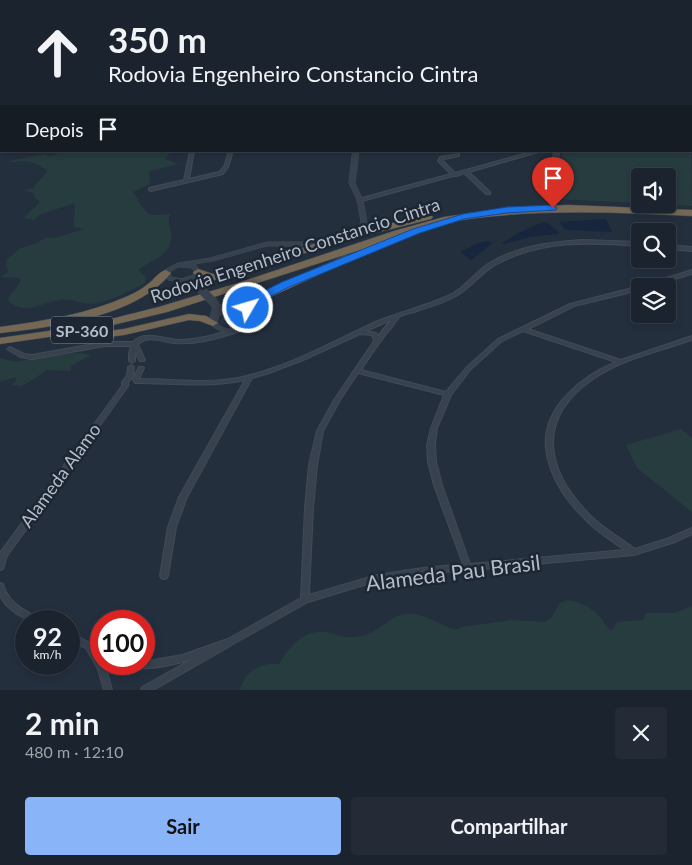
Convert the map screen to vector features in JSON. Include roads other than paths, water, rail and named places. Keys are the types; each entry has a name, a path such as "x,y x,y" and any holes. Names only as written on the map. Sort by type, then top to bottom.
{"highway":[{"name":"Rodovia Engenheiro Constancio Cintra","path":"0,336 67,328 135,313 182,300 396,229 460,215 553,208 692,212"},
{"path":"197,272 218,277 369,231 436,215 460,215"},
{"name":"Rodovia Engenheiro Constancio Cintra","path":"3,344 143,317 460,215"},
{"path":"249,314 248,308 250,303 286,285 460,215"},
{"path":"0,330 55,322 120,303 152,288 166,273"},
{"path":"3,344 104,335 189,317 215,322"}],"street":[{"path":"186,181 192,152"},
{"path":"151,189 220,173 226,167 231,152"},
{"path":"134,379 132,352 139,340 144,338 178,342 199,339 237,330 251,322 249,314 244,311 217,306 197,284 170,279 166,273 172,267 211,260 267,244 308,244 360,228 364,222 360,200 352,183 356,152"},
{"path":"360,200 536,152"},
{"path":"548,196 557,152"},
{"path":"455,175 440,161 456,155"},
{"path":"466,172 488,193"},
{"path":"134,379 205,381 249,378 283,366 399,314 453,295 468,286 488,267 503,258 528,249 555,243 579,241 631,244"},
{"path":"676,248 692,249"},
{"path":"182,281 197,272 211,260"},
{"path":"184,264 197,272"},
{"path":"197,272 197,284"},
{"path":"672,278 692,272"},
{"path":"468,568 438,485 432,462 431,445 434,428 448,394 469,368 491,346 572,305 631,290"},
{"path":"199,339 211,335 217,306"},
{"path":"215,322 229,309"},
{"path":"305,600 309,508 317,443 327,416 377,341 399,314"},
{"path":"215,322 229,331 237,330"},
{"path":"522,329 622,362"},
{"path":"357,332 371,333 376,336 377,341"},
{"path":"634,552 600,528 573,502 553,470 549,454 552,426 566,399 590,378 622,362 692,338"},
{"path":"3,344 22,356 32,357 105,344 135,345"},
{"path":"135,345 142,360"},
{"path":"134,379 141,368"},
{"path":"358,371 448,394"},
{"path":"164,576 172,527 183,497 249,378"},
{"name":"Alameda Alamo","path":"0,567 3,555 15,538 125,386 131,386 134,379"},
{"name":"Alameda Pau Brasil","path":"155,664 182,659 231,641 305,600 377,578 423,571 634,552 672,540 692,531"},
{"path":"0,586 1,591 18,610"},
{"path":"145,690 231,641"},
{"path":"80,642 89,646 102,668 108,690"}],"water":[{"path":"606,219 612,232 566,230 559,222"},
{"path":"543,222 548,223 559,232 558,234 502,243 518,233"},
{"path":"488,241 493,243 471,260 460,252 481,242"}]}
